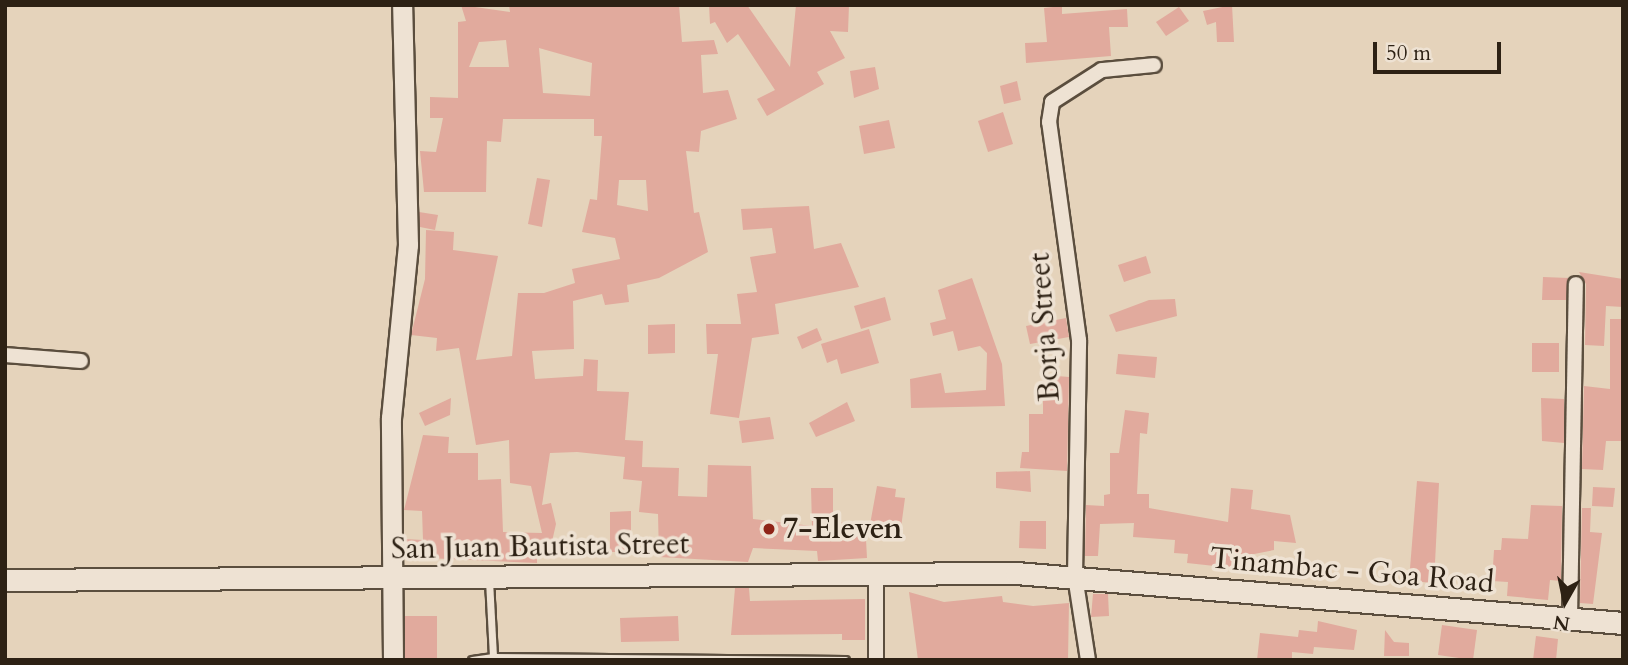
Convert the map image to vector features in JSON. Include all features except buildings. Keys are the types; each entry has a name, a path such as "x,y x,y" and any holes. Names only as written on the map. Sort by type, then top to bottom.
{"main road":[{"name":"San Juan Bautista Street","path":"5,580 391,579 876,573 1075,576"},
{"name":"Tinambac - Goa Road","path":"1075,576 1623,623"}],"street":[{"path":"393,660 391,418 408,245 402,5"},
{"name":"Borja Street","path":"1088,660 1075,576 1079,340 1049,122 1052,102 1102,70 1154,65"},
{"path":"1570,618 1576,284"},
{"path":"5,355 81,361"},
{"path":"876,573 876,660"}],"lane":[{"path":"489,576 493,657"},
{"path":"472,660 493,657 845,660"}],"place":[{"name":"7-Eleven","path":"769,529"}]}
